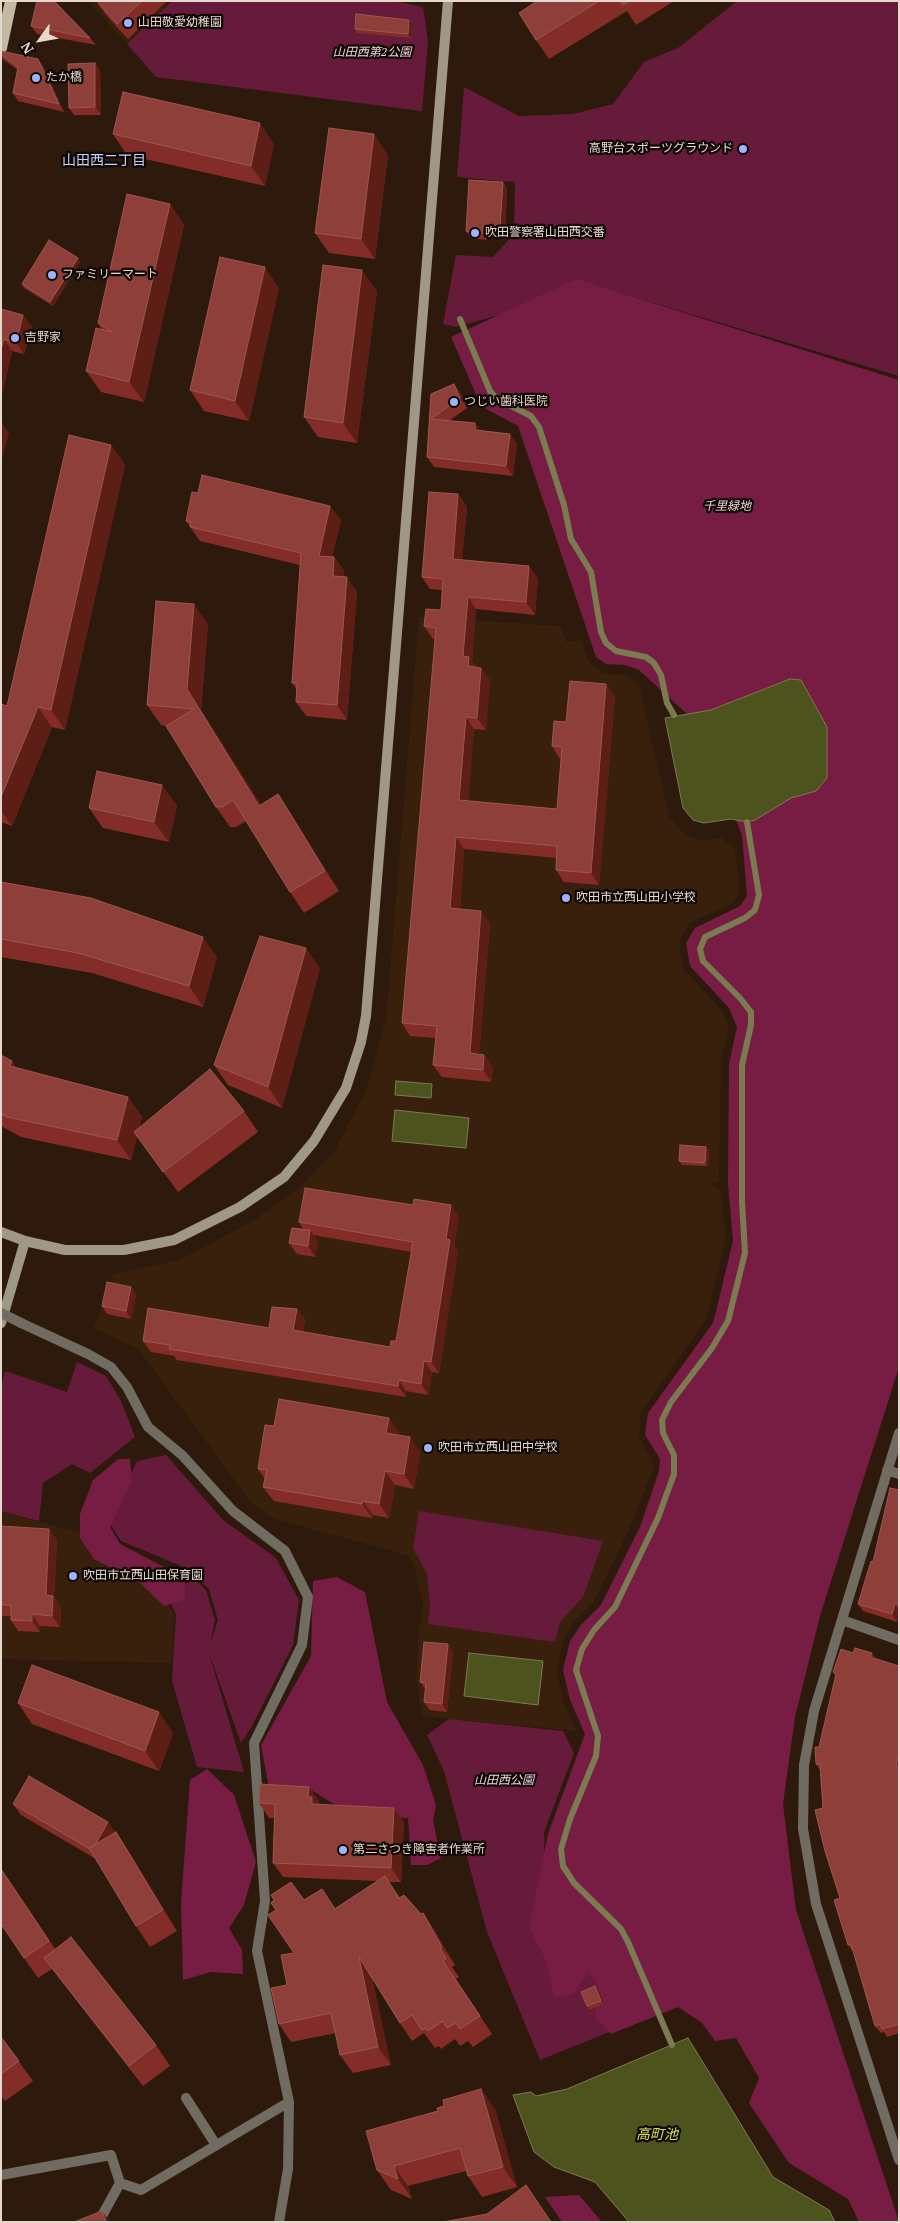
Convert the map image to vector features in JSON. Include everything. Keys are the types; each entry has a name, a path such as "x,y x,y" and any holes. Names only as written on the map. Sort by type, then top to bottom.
{"main road":[{"path":"1,48 11,1"}],"street":[{"path":"1,1232 25,1241 65,1250 124,1250 174,1240 240,1207 284,1176 314,1141 346,1088 361,1042 366,1016 448,1"},
{"path":"1,1323 25,1241"},
{"path":"1,1313 88,1354 111,1367 127,1387 148,1427 182,1454 233,1512 285,1551 308,1597 302,1645 254,1743 265,1901 257,1951 289,2102 288,2169 279,2222"},
{"path":"899,1433 814,1711 804,1766 803,1829 816,1904 899,2160"},
{"path":"887,1470 899,1474"},
{"path":"842,1620 899,1640"},
{"path":"186,2098 216,2145"},
{"path":"120,2183 141,2190 289,2102"},
{"path":"1,2175 111,2155 120,2183 103,2214 94,2222"}],"shaded area":[{"name":"山田敬愛幼稚園","path":"88,1 172,1 127,44"},
{"path":"419,617 561,626 566,642 581,640 589,662 603,673 628,676 639,685 669,816 686,836 702,841 722,838 735,848 740,893 733,903 689,923 679,942 683,969 723,1012 729,1027 721,1063 719,1181 710,1184 720,1189 726,1238 706,1319 641,1413 639,1437 652,1459 653,1469 632,1523 594,1602 574,1622 564,1638 557,1671 563,1701 577,1731 422,1716 416,1680 419,1629 423,1606 414,1565 407,1555 272,1518 250,1501 138,1349 94,1328 113,1274 180,1260 253,1221 298,1189 334,1152 366,1090 386,1019"},
{"name":"吹田市立西山田保育園","path":"1,1511 84,1534 160,1590 174,1614 172,1663 1,1659"}],"green space":[{"name":"山田西第2公園","path":"172,1 395,1 423,7 428,42 422,111 156,77 127,44"},
{"path":"737,1 899,1 899,376 600,287 456,327 443,324 456,255 493,257 514,234 515,182 457,177 464,87 519,116 573,114 613,104 644,62 678,48"},
{"name":"千里緑地","path":"576,279 899,380 899,1367 820,1616 795,1717 783,1804 796,1910 899,2222 859,2222 848,2199 789,2163 749,2103 759,2078 736,2038 715,2041 702,2023 678,2007 611,2034 595,2018 598,1984 589,1973 573,1994 554,1997 546,1960 529,1928 548,1834 585,1734 570,1700 563,1670 570,1641 581,1625 601,1605 640,1527 659,1471 660,1459 645,1435 648,1413 713,1323 733,1241 728,1184 729,1064 737,1027 729,1008 690,966 686,943 695,928 740,906 747,896 742,835 698,724 639,670 625,665 606,664 596,657 518,426 481,406 451,337"},
{"path":"77,1362 106,1376 121,1401 135,1437 90,1473 72,1464 43,1483 39,1521 1,1511 1,1388 5,1371 67,1392"},
{"path":"166,1455 223,1520 276,1558 299,1600 293,1645 252,1726 241,1743 208,1650 244,1772 197,1767 172,1681 176,1614 167,1597 193,1578 206,1590 215,1620 210,1644 218,1620 209,1589 186,1568 121,1541 109,1522 137,1461"},
{"path":"118,1459 130,1459 132,1481 110,1527 120,1544 185,1578 185,1600 164,1606 139,1582 94,1559 80,1538 80,1514 93,1480"},
{"path":"419,1511 603,1541 583,1597 560,1622 555,1642 428,1624 430,1605 427,1574 413,1548"},
{"path":"337,1577 365,1592 387,1702 423,1765 436,1805 433,1821 441,1858 427,1865 411,1865 408,1818 352,1815 311,1790 269,1788 261,1745 311,1656 313,1581"},
{"name":"山田西公園","path":"449,1719 563,1731 574,1753 544,1832 545,1870 632,2023 540,2060 487,1932 444,1771 427,1735"},
{"path":"207,1769 234,1795 256,1862 244,1905 229,1928 242,1950 243,1974 211,1972 183,1980 181,1902 190,1780"},
{"path":"579,2195 602,2222 562,2222 545,2197"}],"water":[{"path":"790,679 801,680 827,727 827,778 816,791 791,798 755,820 747,822 731,819 704,823 693,820 683,808 665,718 711,710"},
{"path":"396,1081 432,1084 431,1098 395,1095"},
{"path":"395,1110 469,1118 466,1148 392,1141"},
{"path":"469,1653 543,1661 538,1705 464,1696"},
{"name":"高町池","path":"688,2038 773,2177 829,2210 835,2222 629,2222 595,2182 554,2167 534,2152 513,2095 531,2092 536,2096 567,2089"}],"building":[{"path":"37,1 54,1 90,38 31,26"},
{"path":"97,1 142,1 117,24"},
{"path":"537,1 599,1 536,40 519,13"},
{"path":"620,1 630,1 623,5"},
{"path":"356,14 409,20 408,34 355,29"},
{"name":"たか橋","path":"1,51 38,59 59,104 13,93 18,67 1,54"},
{"path":"95,63 95,107 69,108 68,64"},
{"path":"123,92 260,123 251,166 113,134"},
{"path":"329,128 374,134 361,239 315,233"},
{"path":"469,180 503,182 500,228 483,227 482,234 466,231"},
{"path":"127,194 170,204 129,382 86,371 96,328 112,332 98,323"},
{"name":"ファミリーマート","path":"49,240 78,258 50,302 22,284"},
{"path":"220,257 265,267 235,401 190,390"},
{"path":"323,265 362,270 343,423 304,417"},
{"path":"1,309 23,315 16,343 4,339 1,350"},
{"path":"454,384 460,398 431,419 475,423 475,430 510,434 506,466 427,457 431,394"},
{"path":"69,435 111,445 51,710 38,707 1,797 1,704 7,706"},
{"path":"202,475 330,506 319,556 334,557 333,576 347,577 337,705 296,702 297,683 292,683 301,553 190,527 191,522 186,521 192,492 198,493"},
{"path":"429,492 458,494 453,559 529,566 526,602 468,597 463,656 469,657 468,666 481,668 477,718 466,717 459,800 557,809 562,747 552,746 554,721 566,722 570,681 606,684 591,873 556,870 557,846 456,837 450,908 481,911 470,1053 484,1055 483,1070 433,1065 437,1026 402,1023 436,628 424,626 426,609 441,610 443,579 422,577"},
{"path":"156,601 194,604 187,689 259,806 278,794 325,871 290,892 233,800 222,807 216,807 166,726 194,709 147,705"},
{"path":"97,771 162,785 154,822 89,808"},
{"path":"1,882 91,898 203,937 189,986 78,953 1,939"},
{"path":"260,936 306,948 268,1087 214,1065"},
{"path":"1,1055 12,1061 10,1066 128,1097 117,1140 7,1117 1,1114"},
{"path":"210,1069 244,1111 163,1172 134,1132"},
{"path":"680,1145 706,1147 705,1163 679,1161"},
{"path":"305,1188 413,1205 414,1199 451,1205 446,1239 450,1240 431,1362 424,1361 421,1384 399,1380 398,1386 169,1349 170,1345 143,1341 148,1308 269,1328 272,1307 297,1309 293,1330 390,1347 391,1341 396,1341 413,1242 299,1222"},
{"path":"292,1228 310,1230 308,1246 289,1243"},
{"path":"107,1282 131,1287 126,1311 102,1306"},
{"path":"279,1399 389,1418 386,1433 410,1437 404,1474 385,1471 379,1504 363,1501 362,1504 263,1487 267,1470 258,1469 265,1425 274,1426"},
{"path":"890,1488 899,1490 899,1605 895,1604 892,1614 858,1604 871,1561 873,1562"},
{"path":"1,1526 49,1529 46,1595 53,1596 52,1616 32,1614 32,1621 11,1620 11,1605 1,1605"},
{"path":"424,1642 448,1644 442,1704 424,1702 426,1683 420,1682"},
{"path":"855,1648 872,1653 870,1657 899,1666 899,1753 896,1767 899,1767 899,2024 882,2029 880,2024 875,2026 851,1944 848,1945 834,1900 840,1898 825,1851 815,1810 823,1808 820,1764 816,1764 815,1747 819,1747 836,1674 833,1672 841,1649 853,1653"},
{"path":"32,1665 159,1712 145,1751 18,1703"},
{"path":"29,1776 108,1822 95,1845 90,1849 13,1804"},
{"name":"第二さつき障害者作業所","path":"260,1784 309,1787 308,1797 312,1797 312,1804 394,1808 391,1868 273,1863 275,1804 259,1803"},
{"path":"116,1832 163,1910 136,1926 89,1848"},
{"path":"1,1869 49,1941 24,1958 1,1924"},
{"path":"385,1876 399,1898 404,1895 421,1914 423,1913 442,1947 440,1949 446,1959 443,1961 480,2016 460,2029 456,2023 447,2028 443,2021 428,2031 426,2028 422,2030 412,2015 400,2023 359,1957 378,2047 340,2055 331,2013 279,2024 271,1988 287,1985 281,1955 294,1953 268,1915 276,1910 271,1903 274,1900 271,1895 291,1882 304,1900 322,1889 335,1909"},
{"path":"71,1937 156,2045 129,2066 44,1958"},
{"path":"595,1986 601,2001 587,2006 581,1992"},
{"path":"1,2037 19,2061 1,2074"},
{"path":"481,2089 503,2167 468,2176 460,2148 394,2166 398,2179 377,2170 366,2131 438,2111 437,2108 444,2106 443,2100"},
{"path":"526,2185 551,2222 443,2222 487,2214"},
{"path":"102,2211 106,2222 74,2222"}],"waterway":[{"path":"460,319 490,391 497,399 531,416 539,427 564,505 571,539 591,572 601,632 606,643 616,651 646,657 654,663 661,675 667,703 674,715"},
{"path":"672,2045 621,1929 574,1883 563,1866 561,1849 570,1819 596,1756 598,1736 576,1670 582,1649 594,1630 615,1607 658,1518 674,1474 674,1455 663,1433 662,1420 671,1402 712,1348 728,1321 745,1253 742,1201 742,1065 751,1025 751,1012 740,998 703,961 700,949 705,937 745,918 755,910 759,895 747,822"}],"place":[{"name":"山田敬愛幼稚園","path":"128,23"},
{"name":"たか橋","path":"36,78"},
{"name":"高野台スポーツグラウンド","path":"743,149"},
{"name":"吹田警察署山田西交番","path":"475,233"},
{"name":"ファミリーマート","path":"52,275"},
{"name":"吉野家","path":"15,338"},
{"name":"つじい歯科医院","path":"454,402"},
{"name":"吹田市立西山田小学校","path":"566,898"},
{"name":"吹田市立西山田中学校","path":"428,1448"},
{"name":"吹田市立西山田保育園","path":"73,1576"},
{"name":"第二さつき障害者作業所","path":"343,1850"}],"district":[{"name":"山田西二丁目","path":"104,161"}]}
